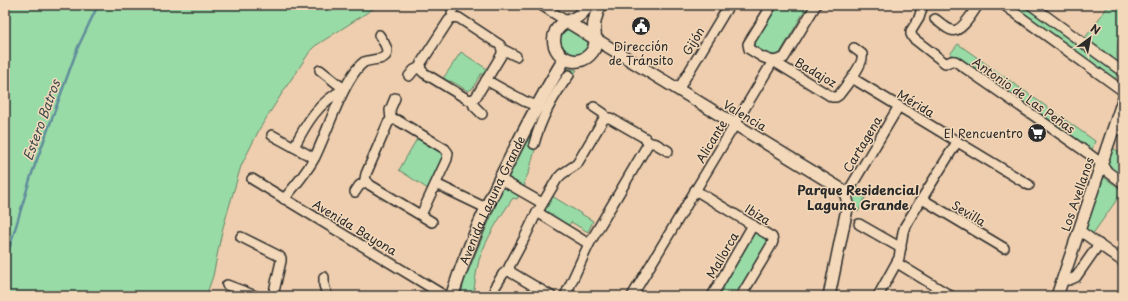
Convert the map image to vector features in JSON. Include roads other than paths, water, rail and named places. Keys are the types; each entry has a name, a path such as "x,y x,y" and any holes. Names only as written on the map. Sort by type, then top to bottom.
{"main road":[{"path":"588,5 580,15 566,21 556,30 554,40 556,49 565,58 573,61 585,58 593,50 595,45 595,21 600,5"},
{"name":"Avenida Laguna Grande","path":"452,296 486,208 500,179 542,108 565,58"}],"street":[{"path":"453,17 452,12 455,5"},
{"name":"Valencia","path":"541,5 595,40 838,187 846,195"},
{"name":"Gijón","path":"678,90 729,5"},
{"name":"Badajoz","path":"772,5 748,46 750,50 773,61 832,97 839,95 852,78 863,58 862,54 854,48"},
{"name":"Antonio de Las Peñas","path":"923,5 921,14 912,29 911,34 913,38 944,62 953,60 956,61 1102,164 1108,172 1123,183"},
{"path":"935,19 949,29 956,30 961,28 978,5"},
{"path":"1004,5 1123,90"},
{"path":"1031,5 1123,72"},
{"name":"Alicante","path":"632,296 773,61 784,58 815,6"},
{"path":"409,76 414,70 420,67 421,63 445,26 453,17 459,18 500,45 502,49 516,56"},
{"path":"284,199 305,173 314,158 332,114 356,70 362,63 369,60 382,58 386,54 386,46 379,35"},
{"path":"472,100 476,97 502,54 502,49"},
{"path":"420,67 424,73 467,99 472,100"},
{"path":"320,70 344,90"},
{"name":"Avenida Laguna Grande","path":"534,144 542,108 556,93 569,75"},
{"name":"Mérida","path":"852,78 1029,186"},
{"path":"486,80 524,101 542,108"},
{"path":"294,147 306,125 317,110 328,99 344,90"},
{"path":"395,98 390,110 391,120 388,123 366,174 366,181 370,185 432,222"},
{"path":"472,100 474,106 482,114"},
{"name":"Los Avellanos","path":"1057,296 1123,100"},
{"name":"Cartagena","path":"846,195 899,106"},
{"path":"594,107 603,112 606,118"},
{"path":"495,287 503,274 509,269 510,264 537,212 559,177 577,164 602,122 606,118 612,118 645,138 648,142 656,144 668,151"},
{"path":"391,120 397,120 448,153 448,157 421,215"},
{"path":"272,135 314,158"},
{"path":"565,296 589,244 647,147 648,142"},
{"path":"878,296 900,258 904,229 957,142"},
{"name":"Avenida Bayona","path":"252,179 445,296"},
{"path":"500,179 542,203"},
{"path":"355,192 359,186 366,181"},
{"path":"436,184 486,208"},
{"name":"Ibiza","path":"695,190 770,235 772,239 772,242 741,296"},
{"path":"829,296 848,204 846,195"},
{"name":"Sevilla","path":"922,199 1004,248"},
{"path":"537,212 589,244"},
{"path":"859,224 901,248"},
{"name":"Mallorca","path":"712,296 753,225"},
{"path":"1079,230 1123,262"},
{"path":"241,237 281,258 273,296"},
{"path":"1062,280 1069,280 1076,277 1099,244"},
{"path":"897,263 951,296"},
{"path":"509,269 512,273 551,296"},
{"path":"324,277 324,285 329,296"},
{"path":"227,285 256,296"}],"waterway":[{"name":"Estero Batros","path":"5,269 7,256 31,176 78,47 98,5"}],"place":[{"name":"Dirección de Tránsito","path":"641,26"},
{"name":"El Rencuentro","path":"1037,133"}],"district":[{"name":"Parque Residencial Laguna Grande","path":"858,196"}]}
